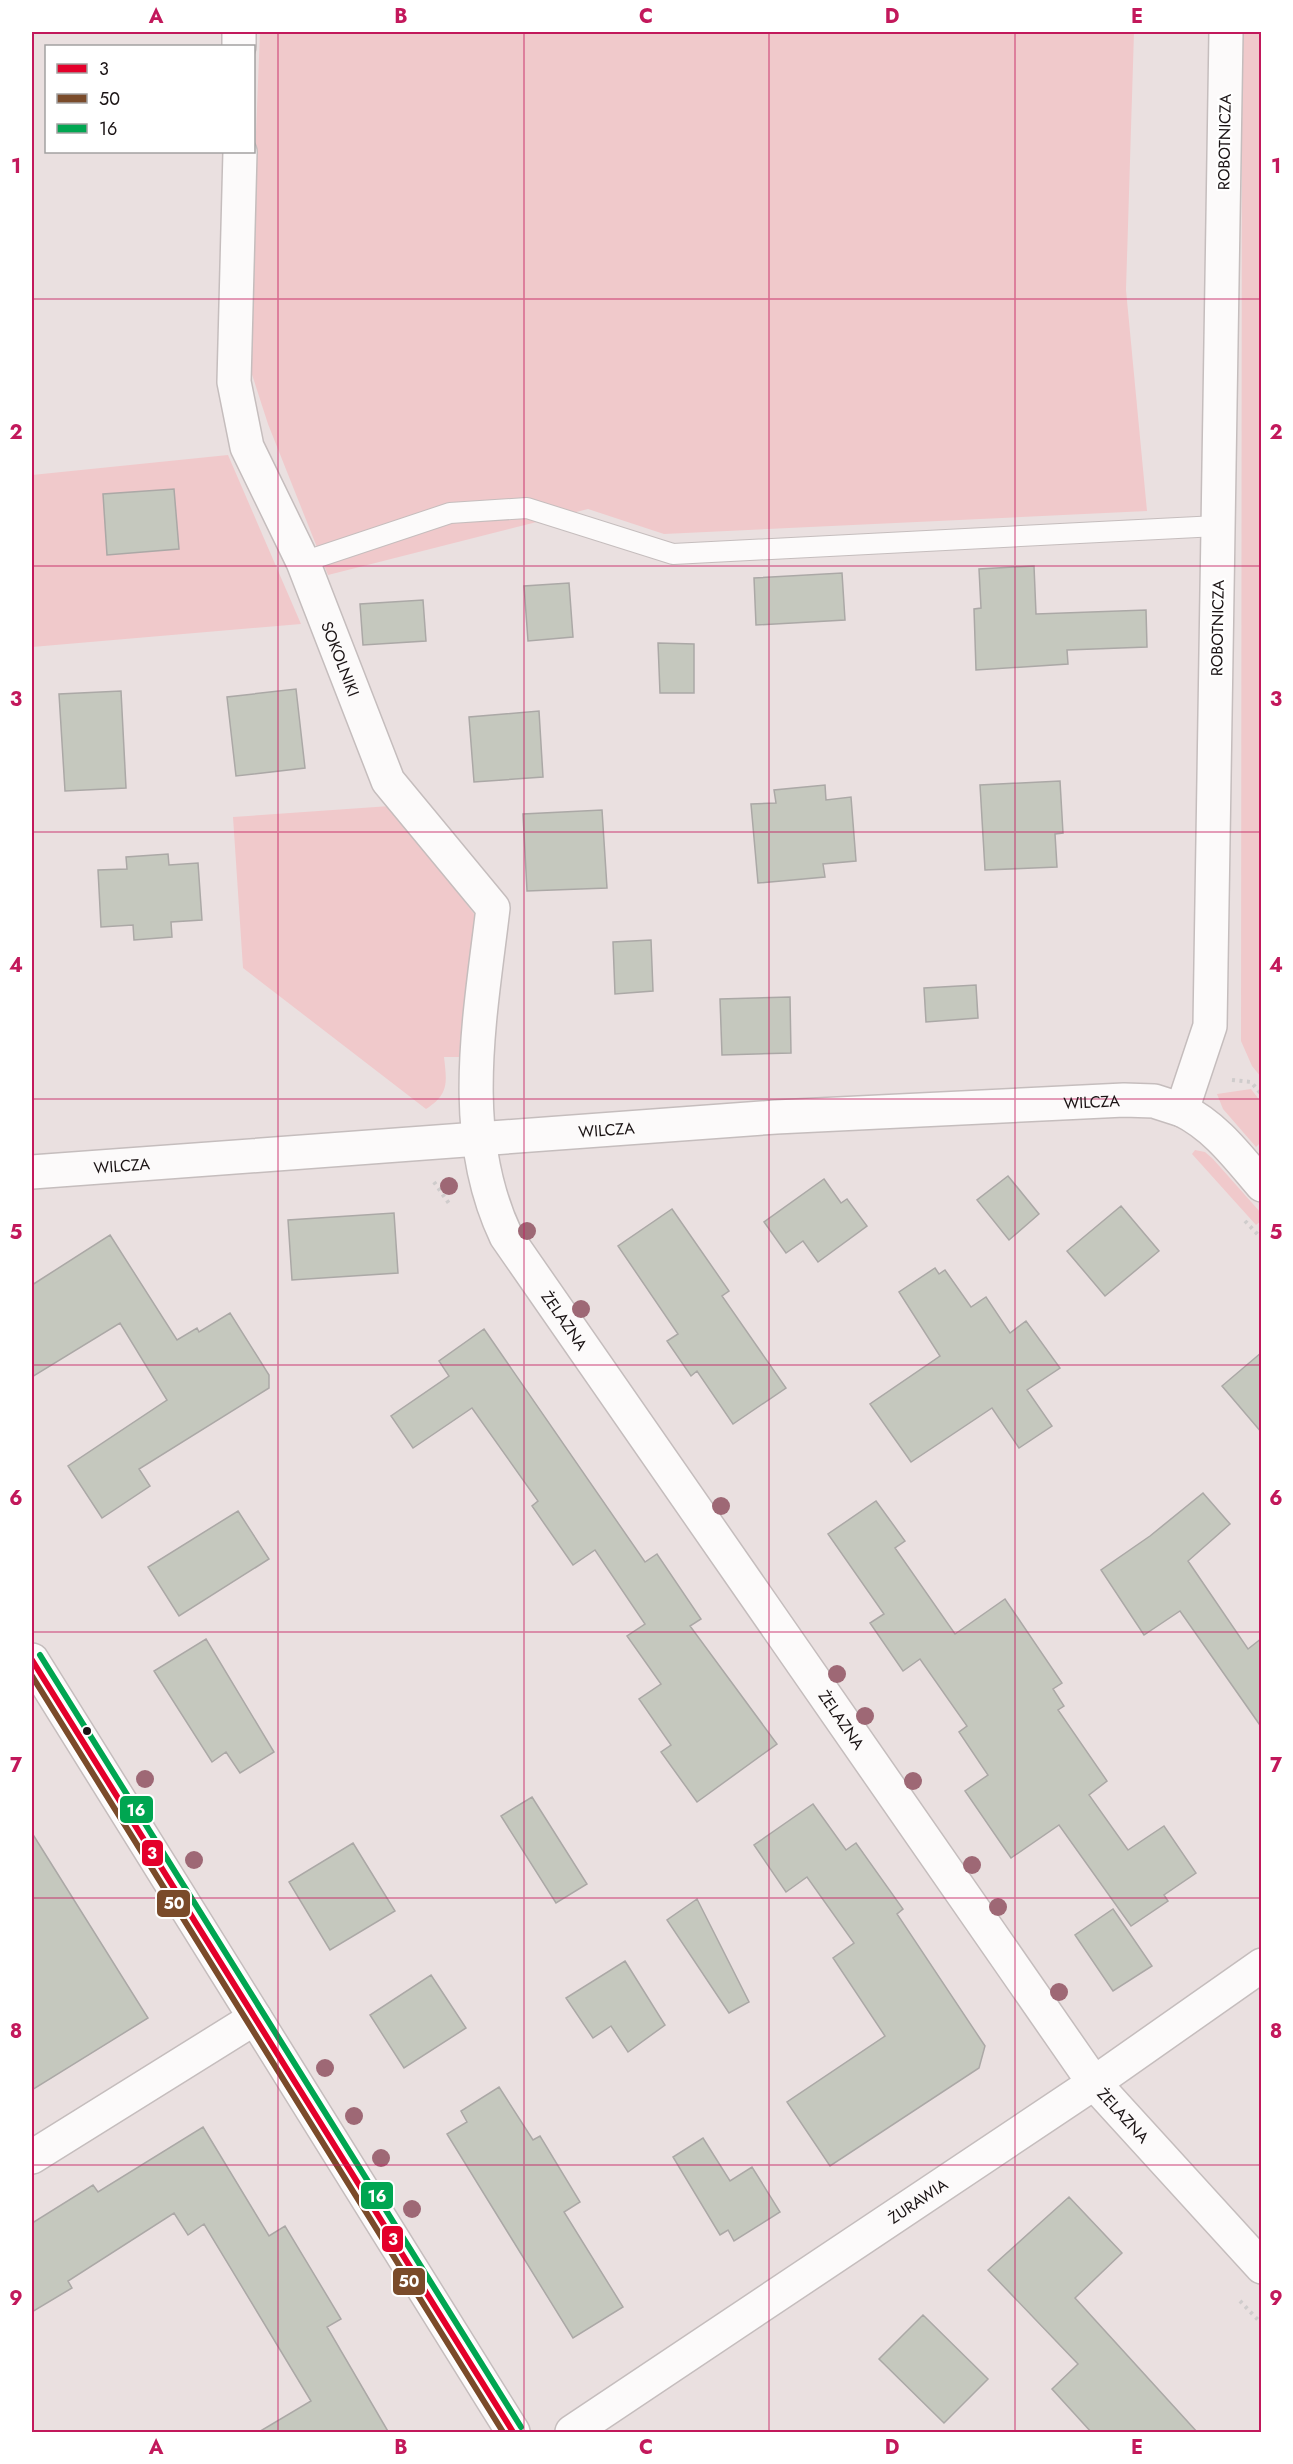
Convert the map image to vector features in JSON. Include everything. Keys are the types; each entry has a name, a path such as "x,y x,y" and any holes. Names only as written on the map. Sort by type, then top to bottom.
{"street":[{"name":"ROBOTNICZA","path":"1182,1110 1210,1026 1226,32"},
{"name":"SOKOLNIKI","path":"240,153 234,382 248,447 303,562 387,781 493,908 475,1060 477,1140"},
{"name":"WILCZA","path":"32,1172 776,1117 1124,1100 1154,1101 1182,1110"},
{"path":"1182,1110 1202,1120 1218,1134 1262,1185"},
{"name":"ŻELAZNA","path":"477,1140 495,1214 506,1236 1094,2083 1262,2267"},
{"path":"32,1660 513,2433"},
{"name":"ŻURAWIA","path":"572,2433 1094,2083 1262,1965"},
{"path":"32,2157 255,2018"}],"lane":[{"path":"303,562 450,513 527,508 673,554 1217,526"}],"path":[{"path":"430,1175 455,1212"}],"shaded area":[{"path":"260,32 1134,32 1126,290 1147,511 664,534 588,509 328,575 268,424 247,359"},
{"path":"1242,32 1261,32 1261,1077 1252,1066 1241,1041"},
{"path":"228,455 301,624 32,647 32,475"},
{"path":"390,806 475,915 473,1007 459,1057 444,1057 446,1081 443,1093 434,1104 426,1109 243,968 233,817"},
{"path":"1251,1089 1261,1102 1261,1142 1256,1147 1223,1109 1217,1094"},
{"path":"1195,1150 1205,1152 1213,1159 1261,1213 1261,1221 1256,1225 1192,1154"}],"building":[{"path":"174,489 179,549 107,555 103,494"},
{"path":"1034,566 1036,614 1146,610 1147,647 1067,650 1068,664 976,670 974,609 981,608 979,569"},
{"path":"842,573 845,620 756,625 754,578"},
{"path":"569,583 573,637 528,641 524,586"},
{"path":"423,600 426,641 363,645 360,604"},
{"path":"658,643 694,644 694,693 660,693"},
{"path":"296,689 305,768 236,776 227,697"},
{"path":"121,691 126,788 65,791 59,694"},
{"path":"539,711 543,777 474,782 469,717"},
{"path":"1060,781 1063,833 1055,834 1057,867 985,870 980,785"},
{"path":"825,785 826,800 851,797 856,861 823,864 825,877 758,883 751,804 776,803 774,790"},
{"path":"602,810 607,888 527,891 523,814"},
{"path":"168,854 169,865 198,863 202,920 171,922 172,937 134,940 133,925 101,927 98,870 127,869 126,857"},
{"path":"651,940 653,991 615,994 613,942"},
{"path":"976,985 978,1018 926,1022 924,988"},
{"path":"790,997 791,1053 722,1055 720,999"},
{"path":"1008,1176 1039,1214 1009,1240 977,1200"},
{"path":"824,1179 841,1203 847,1199 867,1226 818,1262 803,1241 786,1253 764,1222"},
{"path":"1121,1206 1159,1251 1105,1296 1067,1251"},
{"path":"672,1209 729,1291 722,1296 786,1388 733,1424 697,1371 691,1376 667,1341 678,1334 618,1246"},
{"path":"394,1213 398,1273 292,1280 288,1220"},
{"path":"110,1235 177,1340 197,1328 199,1332 230,1313 269,1375 269,1388 139,1469 150,1486 102,1518 68,1466 167,1400 120,1323 32,1377 32,1285"},
{"path":"935,1268 939,1274 945,1270 971,1307 986,1297 1010,1333 1026,1321 1060,1368 1027,1390 1052,1426 1019,1448 992,1408 911,1462 870,1404 940,1356 899,1292"},
{"path":"484,1329 645,1562 657,1554 701,1619 690,1626 777,1744 697,1802 661,1752 671,1745 639,1699 661,1684 627,1636 645,1624 595,1550 573,1565 532,1506 538,1501 472,1408 413,1448 391,1416 449,1376 439,1361"},
{"path":"1262,1352 1262,1433 1222,1386"},
{"path":"1203,1493 1230,1524 1188,1561 1248,1649 1262,1638 1262,1728 1180,1611 1144,1635 1101,1570 1150,1536"},
{"path":"876,1501 905,1541 895,1548 955,1634 1005,1599 1062,1683 1053,1689 1064,1706 1058,1710 1107,1781 1089,1795 1128,1850 1164,1826 1196,1873 1164,1895 1168,1901 1131,1926 1059,1825 1011,1858 965,1791 988,1775 959,1732 967,1726 920,1659 903,1671 870,1623 884,1614 828,1534"},
{"path":"238,1511 269,1559 179,1616 148,1567"},
{"path":"206,1639 274,1752 240,1773 226,1752 212,1762 154,1671"},
{"path":"532,1797 587,1884 556,1903 501,1816"},
{"path":"813,1804 846,1850 856,1843 903,1909 897,1914 985,2046 979,2068 830,2166 787,2102 885,2036 833,1958 854,1943 807,1877 786,1892 754,1845"},
{"path":"32,1833 148,2018 32,2090"},
{"path":"353,1843 395,1911 330,1950 289,1882"},
{"path":"697,1899 749,2002 729,2013 667,1920"},
{"path":"1113,1909 1152,1966 1113,1991 1075,1935"},
{"path":"625,1961 665,2025 628,2052 611,2026 593,2038 566,1998"},
{"path":"431,1975 466,2028 404,2068 370,2015"},
{"path":"499,2087 533,2140 540,2136 580,2202 564,2212 623,2307 573,2338 447,2134 467,2122 461,2111"},
{"path":"203,2127 269,2236 285,2226 341,2319 327,2327 389,2433 257,2433 311,2401 204,2224 188,2235 174,2213 68,2281 72,2288 32,2312 32,2219 34,2222 93,2185 98,2192"},
{"path":"703,2138 730,2181 752,2167 780,2212 734,2241 728,2230 720,2235 673,2157"},
{"path":"1069,2197 1122,2253 1075,2298 1198,2433 1092,2433 1052,2389 1078,2364 988,2270"},
{"path":"923,2315 988,2379 944,2423 879,2359"}],"transit line":[{"name":"16","path":"40,1655 521,2427"},
{"name":"3","path":"32,1660 513,2432"},
{"name":"50","path":"32,1676 503,2432"}]}
